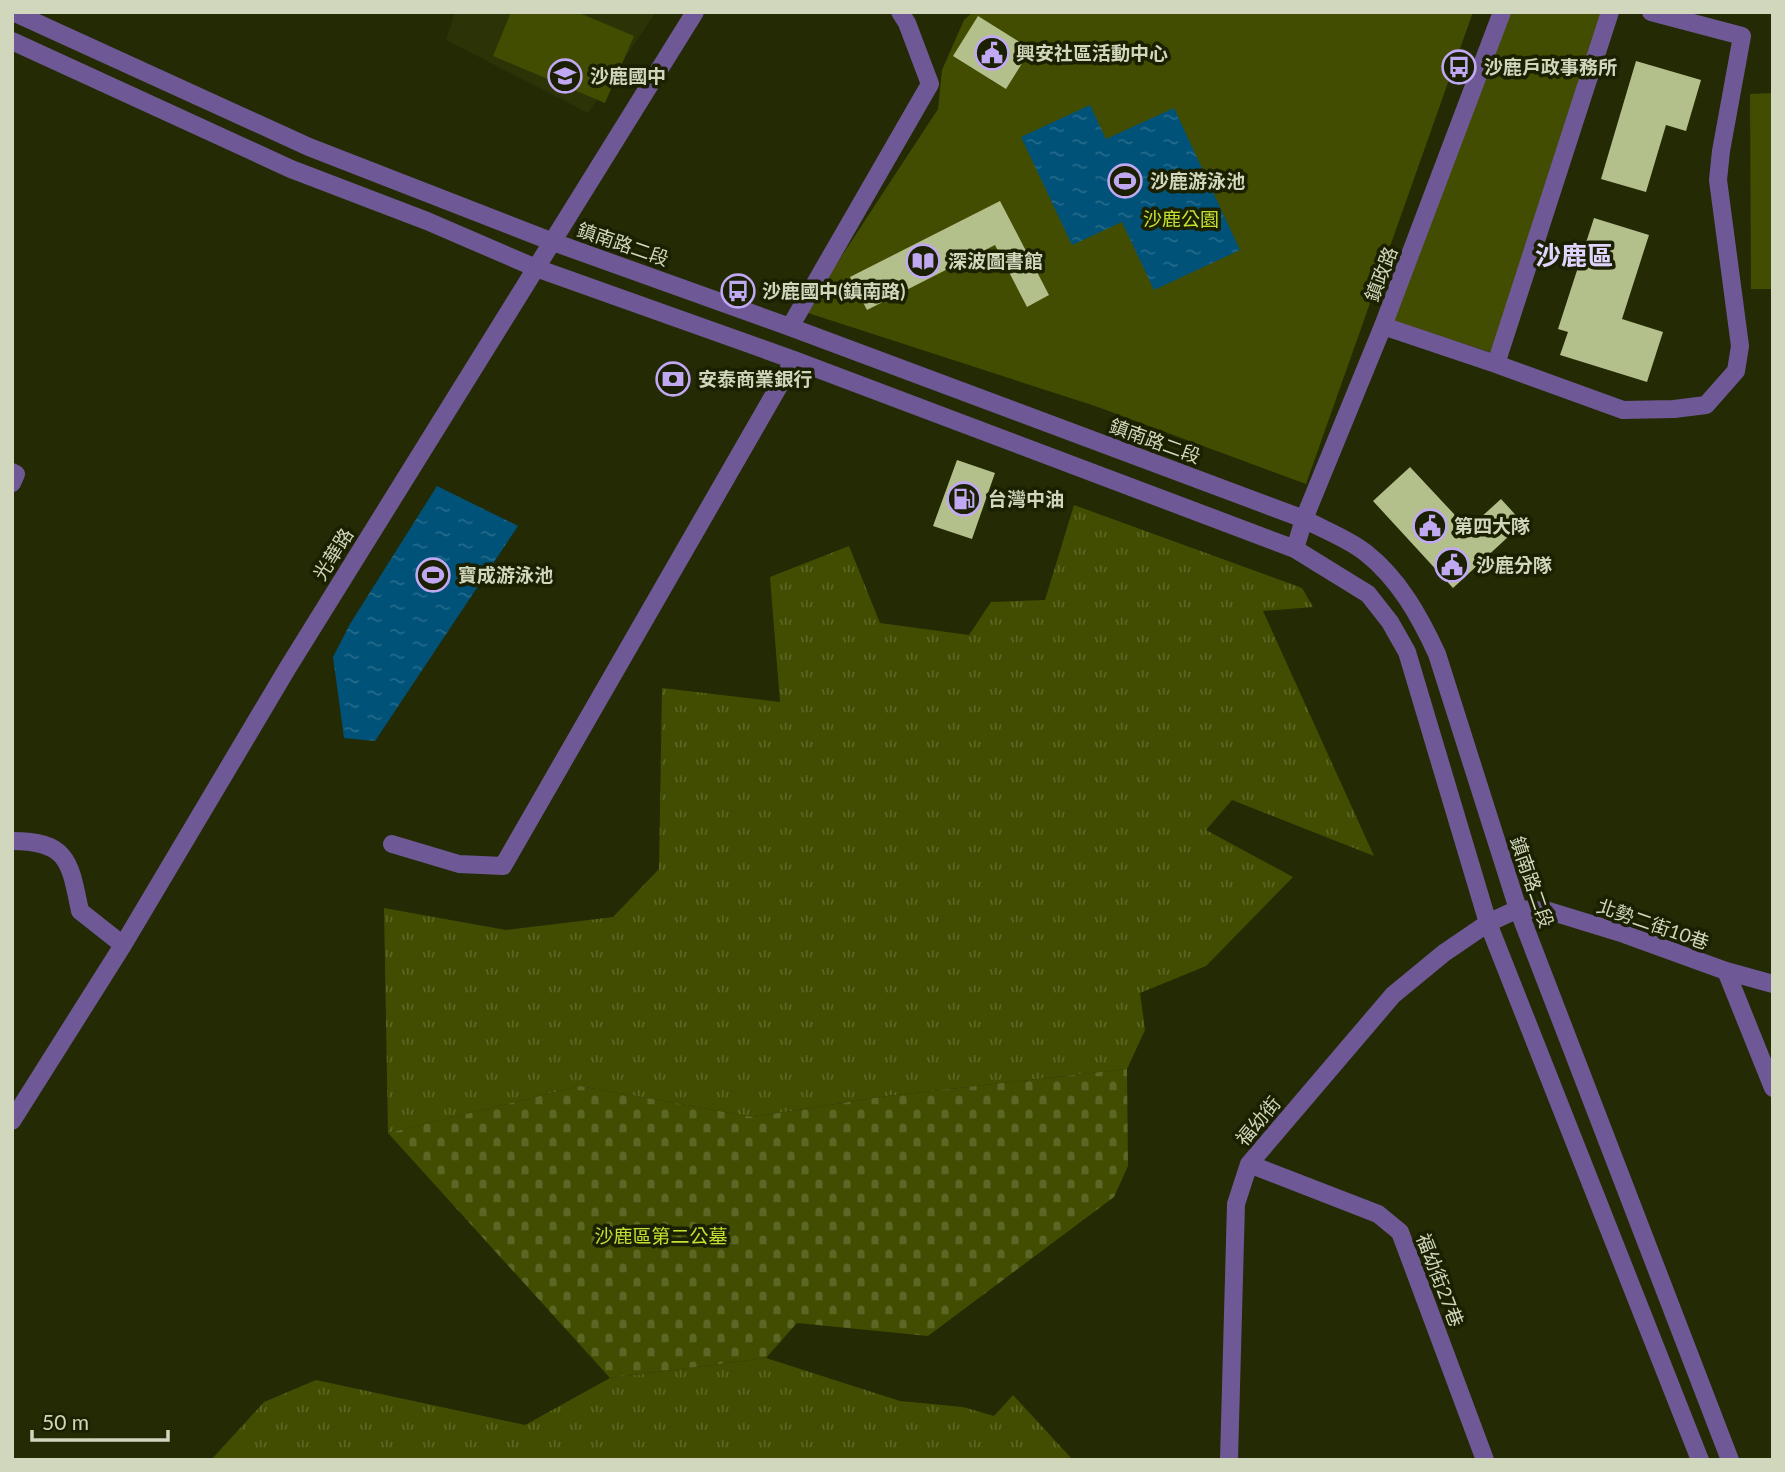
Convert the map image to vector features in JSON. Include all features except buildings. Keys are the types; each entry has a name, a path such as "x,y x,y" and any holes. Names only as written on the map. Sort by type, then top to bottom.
{"street":[{"name":"鎮南路二段","path":"13,12 309,147 553,242 790,327 1304,519 1366,552 1393,580 1419,615 1437,654 1518,909 1730,1460"},
{"name":"光華路","path":"12,1121 123,945 287,669 695,12"},
{"path":"790,327 930,84 901,12"},
{"name":"鎮政路","path":"1295,549 1304,519 1383,326 1502,12"},
{"path":"1496,364 1610,12"},
{"path":"1383,326 1623,410 1675,409 1706,405 1736,371 1740,346 1717,180 1742,36 1651,12"},
{"path":"12,41 278,163 427,221 536,268 794,360 1295,549 1368,594 1390,622 1407,652 1488,923 1700,1460"},
{"path":"392,844 458,864 503,866 794,360"},
{"path":"12,841 30,841 57,849 71,868 80,911 123,945"},
{"name":"福幼街","path":"1229,1460 1236,1205 1249,1164 1393,995 1444,953 1488,923 1518,909"},
{"name":"北勢二街10巷","path":"1518,909 1549,911 1624,934 1726,971 1773,984"},
{"path":"1726,971 1773,1088"},
{"name":"福幼街27巷","path":"1249,1164 1378,1214 1400,1232 1485,1460"}],"shaded area":[{"name":"沙鹿國中","path":"455,12 656,12 588,113 446,40"}],"green space":[{"name":"沙鹿國中","path":"511,12 577,12 634,36 605,103 493,56"},
{"name":"沙鹿公園","path":"973,12 1473,12 1306,484 1095,406 805,312 938,109 942,70 964,20"},
{"path":"1507,12 1603,12 1493,353 1393,321"},
{"path":"1773,93 1773,289 1751,289 1750,94"},
{"path":"1074,505 1302,588 1313,607 1263,611 1374,856 1232,800 1206,830 1293,877 1206,966 1140,993 1145,1030 1127,1069 887,1096 753,1117 580,1086 388,1133 384,908 506,930 613,917 659,869 662,688 780,702 770,577 849,546 880,623 969,635 991,602 1045,600"},
{"name":"沙鹿區第二公墓","path":"1127,1069 1128,1166 1114,1197 928,1336 797,1323 766,1358 610,1378 388,1133 580,1086 753,1117 887,1096"},
{"path":"766,1358 900,1401 963,1407 994,1416 1013,1395 1073,1460 211,1460 264,1402 316,1380 525,1425 610,1378"}],"water":[{"name":"沙鹿游泳池","path":"1090,105 1106,139 1174,108 1240,250 1154,290 1122,222 1072,245 1021,137"},
{"name":"寶成游泳池","path":"437,486 518,526 375,741 344,738 333,657 350,624"}],"place":[{"name":"興安社區活動中心","path":"992,53"},
{"name":"沙鹿戶政事務所","path":"1459,67"},
{"name":"沙鹿國中","path":"565,76"},
{"name":"沙鹿游泳池","path":"1125,181"},
{"name":"深波圖書館","path":"923,261"},
{"name":"沙鹿國中(鎮南路)","path":"738,291"},
{"name":"安泰商業銀行","path":"673,379"},
{"name":"台灣中油","path":"964,499"},
{"name":"第四大隊","path":"1430,526"},
{"name":"沙鹿分隊","path":"1452,565"},
{"name":"寶成游泳池","path":"433,575"}],"district":[{"name":"沙鹿區","path":"1574,256"}]}
